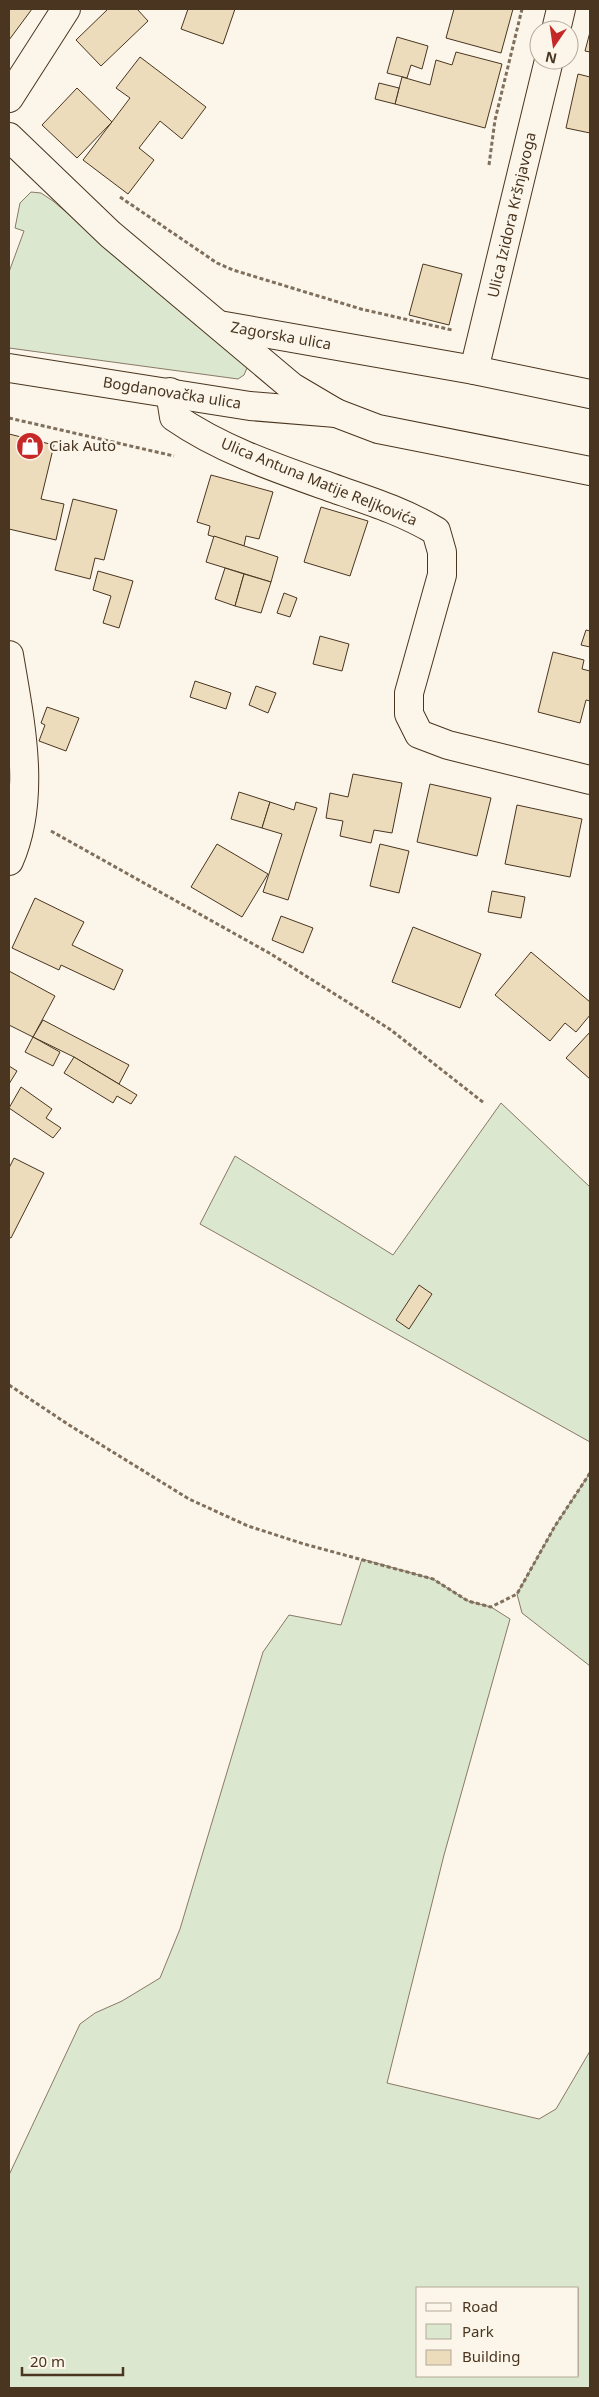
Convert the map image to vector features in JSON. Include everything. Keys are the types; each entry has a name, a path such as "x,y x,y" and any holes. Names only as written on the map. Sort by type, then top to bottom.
{"street":[{"path":"9,98 66,9"},
{"name":"Ulica Izidora Kršnjavoga","path":"474,370 546,70"},
{"name":"Zagorska ulica","path":"11,146 110,234 219,325 474,370 590,394"},
{"path":"219,325 292,387 336,413 378,429 590,471"},
{"name":"Bogdanovačka ulica","path":"9,368 250,406 336,413"},
{"name":"Ulica Antuna Matije Reljkovića","path":"170,392 174,417 198,434 288,472 409,515 436,531 442,552 442,575 409,693 409,714 419,734 448,745 590,780"},
{"path":"9,655 19,714 23,768 22,818 9,861"}],"path":[{"path":"114,192 217,263 233,270 361,309 482,337"},
{"path":"22,818 98,856 271,954 390,1030 484,1102"},
{"path":"9,1384 189,1499 248,1526 304,1544 433,1579 468,1601 491,1607 517,1594 556,1526 590,1473"}],"green space":[{"path":"31,192 41,193 53,201 244,362 247,368 244,375 238,379 9,348 9,272 24,231 15,228 20,203"},
{"path":"501,1103 590,1187 590,1442 200,1224 235,1156 393,1255"},
{"path":"590,1473 590,1666 522,1613 517,1594 555,1526"},
{"path":"362,1559 433,1579 468,1601 491,1607 510,1619 444,1855 387,2083 539,2119 556,2109 590,2051 590,2388 9,2388 9,2175 80,2024 95,2013 122,2001 160,1978 180,1929 263,1652 289,1615 341,1625"}],"building":[{"path":"9,9 32,9 9,40"},
{"path":"108,9 137,9 148,21 101,66 76,40"},
{"path":"188,9 235,9 223,44 181,29"},
{"path":"454,9 513,9 501,53 446,38"},
{"path":"590,32 590,52 585,51"},
{"path":"397,37 428,46 422,69 411,65 407,78 387,73"},
{"path":"456,52 502,64 485,128 395,104 402,77 430,85 436,60 452,65"},
{"path":"140,57 206,107 182,139 160,121 139,148 154,160 128,194 83,160 130,98 116,88"},
{"path":"578,74 590,77 590,133 566,128"},
{"path":"379,83 399,88 395,104 375,99"},
{"path":"77,88 112,122 77,158 42,125"},
{"path":"423,264 462,274 449,325 409,315"},
{"path":"9,434 54,445 41,499 64,504 56,540 9,529"},
{"path":"211,475 273,492 259,539 246,536 244,546 208,535 210,526 197,522"},
{"path":"73,499 117,510 104,560 95,558 90,579 55,570"},
{"path":"321,507 368,521 350,576 304,562"},
{"path":"214,536 278,557 271,582 206,562"},
{"path":"225,568 244,574 235,606 215,599"},
{"path":"98,571 133,581 119,628 103,623 111,596 93,590"},
{"path":"244,574 271,582 261,613 235,606"},
{"path":"284,593 297,598 290,617 277,613"},
{"path":"586,630 590,631 590,647 581,645"},
{"path":"320,636 349,644 342,671 313,664"},
{"path":"553,652 584,660 582,669 590,671 590,701 586,700 580,723 538,712"},
{"path":"195,681 231,693 226,709 190,697"},
{"path":"256,686 276,693 268,713 249,705"},
{"path":"47,707 79,718 66,751 39,741 45,725 41,723"},
{"path":"353,774 402,783 392,833 374,830 371,843 340,836 343,821 326,818 330,793 348,797"},
{"path":"430,784 491,798 477,856 417,842"},
{"path":"239,792 270,802 262,828 231,819"},
{"path":"270,802 294,810 296,802 317,808 288,900 263,892 282,834 262,828"},
{"path":"517,805 582,819 570,877 505,864"},
{"path":"217,844 268,874 242,917 191,887"},
{"path":"380,844 409,851 399,893 370,886"},
{"path":"492,891 525,897 521,918 488,912"},
{"path":"35,898 84,922 72,945 123,970 114,990 61,965 59,970 12,948"},
{"path":"281,916 313,928 303,953 272,940"},
{"path":"413,927 481,954 460,1008 392,982"},
{"path":"531,952 590,1002 590,1015 576,1032 565,1023 550,1041 495,995"},
{"path":"9,971 55,996 33,1037 9,1025"},
{"path":"43,1020 129,1065 119,1084 74,1057 33,1037"},
{"path":"590,1032 590,1079 566,1058"},
{"path":"33,1037 60,1052 53,1066 25,1052"},
{"path":"74,1057 137,1095 131,1104 117,1096 113,1103 64,1073"},
{"path":"9,1066 17,1071 9,1084"},
{"path":"21,1087 52,1109 46,1118 61,1128 53,1138 9,1108"},
{"path":"14,1158 44,1173 11,1238 9,1237 9,1168"},
{"path":"419,1285 432,1294 409,1329 396,1320"}],"place":[{"name":"Ciak Auto","path":"30,446"}]}
